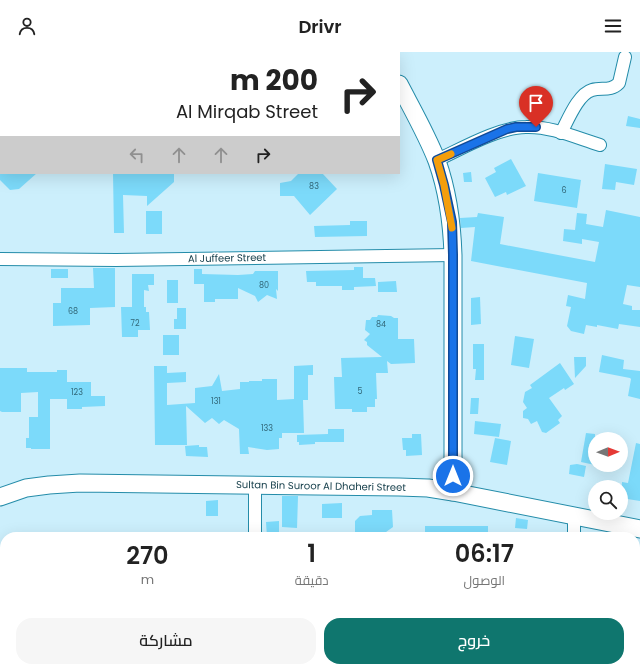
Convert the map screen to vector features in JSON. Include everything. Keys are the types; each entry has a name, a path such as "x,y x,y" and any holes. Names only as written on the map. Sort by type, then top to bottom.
{"street":[{"path":"561,133 582,95 592,90 612,88 619,83 625,58"},
{"path":"400,86 437,160 452,222 453,492"},
{"path":"437,160 507,129 516,127 536,127 600,145"},
{"name":"Al Juffeer Street","path":"0,259 116,260 453,255"},
{"name":"Sultan Bin Suroor Al Dhaheri Street","path":"0,497 26,488 80,483 428,488 640,529"},
{"path":"255,485 255,532"},
{"path":"574,516 574,532"}],"building":[{"path":"628,116 640,119 640,128 626,126"},
{"path":"511,159 526,186 507,195 506,192 495,197 485,178 496,172 494,168"},
{"path":"605,164 637,169 634,185 616,182 615,190 602,189"},
{"path":"471,172 472,182 464,182 463,173"},
{"path":"538,173 581,180 577,208 534,201"},
{"path":"0,174 36,174 19,189 10,190 0,180"},
{"path":"113,174 174,174 174,182 147,206 147,196 123,195 124,233 114,233"},
{"path":"298,174 323,174 337,189 310,215 294,196 280,196 280,183 291,181"},
{"path":"606,210 640,217 640,287 627,285 623,304 632,306 632,310 640,310 640,327 619,324 618,329 597,325 597,327 586,325 584,334 571,331 567,326 571,307 566,306 568,295 585,299 587,283 471,261 475,227 461,228 460,218 477,217 478,213 504,217 500,244 595,262 599,242 582,239 582,244 563,241 564,229 575,230 577,213 587,214 586,224 603,227"},
{"path":"146,211 162,211 162,234 146,234"},
{"path":"350,221 367,221 367,236 315,237 314,226 350,225"},
{"path":"354,267 363,267 363,278 375,278 376,286 354,287 354,290 342,290 342,286 316,286 316,282 307,282 306,271 354,270"},
{"path":"93,268 115,268 115,307 90,308 90,325 53,326 53,303 61,303 61,288 94,288"},
{"path":"51,269 68,269 68,278 51,278"},
{"path":"194,269 202,269 202,274 238,275 253,274 255,271 278,271 278,291 276,289 277,299 267,295 258,302 255,296 238,288 238,299 215,299 215,302 204,302 204,284 194,284"},
{"path":"132,274 154,274 154,285 148,285 149,291 144,290 144,307 146,307 146,312 149,312 150,330 138,330 138,337 122,337 121,307 132,307"},
{"path":"167,280 178,280 178,303 167,303"},
{"path":"396,281 397,292 378,292 378,282"},
{"path":"480,297 481,324 471,325 471,298"},
{"path":"177,308 186,308 186,329 174,329 174,319 177,319"},
{"path":"378,315 398,318 398,339 414,339 415,363 391,364 387,361 388,373 376,373 377,399 375,399 375,407 367,407 367,412 352,412 352,409 335,409 334,377 342,377 341,358 382,357 367,345 367,342 364,340 370,334 365,330 366,320 370,320 372,317 377,317"},
{"path":"163,335 179,335 179,355 163,355"},
{"path":"515,336 534,339 529,368 511,365"},
{"path":"473,344 484,344 484,380 475,380 476,369 473,369"},
{"path":"602,355 624,360 623,369 640,371 640,399 628,396 630,378 599,372"},
{"path":"574,357 586,357 586,366 575,378"},
{"path":"560,363 574,384 565,390 564,388 549,398 562,416 558,420 560,423 546,433 542,432 537,421 531,424 528,419 523,418 523,411 527,408 523,402 525,392 532,388 530,385"},
{"path":"313,365 313,375 308,375 308,400 303,400 304,433 282,433 282,438 279,438 279,449 267,450 248,447 249,454 240,454 239,429 224,420 219,424 212,418 205,423 186,406 187,445 155,445 154,366 167,366 167,373 186,372 186,382 167,383 167,405 195,403 195,388 212,386 219,374 222,391 240,389 240,382 262,381 262,379 277,379 277,400 294,399 294,366"},
{"path":"0,368 27,368 27,372 57,372 57,370 67,370 67,382 91,382 91,396 105,396 105,406 67,409 67,399 50,399 50,449 26,448 26,438 29,438 29,417 38,417 38,392 21,393 21,412 0,411"},
{"path":"471,398 479,398 478,414 470,414"},
{"path":"475,421 501,424 499,437 474,434"},
{"path":"328,429 344,429 344,442 315,442 315,444 299,445 299,442 297,442 297,435 328,434"},
{"path":"586,433 588,433 588,464 581,462"},
{"path":"412,434 421,434 422,455 406,456 406,450 403,450 402,438 412,438"},
{"path":"495,438 511,441 507,465 490,462"},
{"path":"636,443 640,444 640,501 628,499 628,483"},
{"path":"199,445 199,447 207,447 208,457 186,456 185,446"},
{"path":"577,464 586,466 584,477 569,474 570,465"},
{"path":"282,496 298,496 297,528 282,527"},
{"path":"218,500 218,516 206,516 206,501"},
{"path":"342,503 342,518 322,518 322,504"},
{"path":"372,510 392,510 393,527 386,532 355,532 355,521 360,516 372,515"},
{"path":"516,518 528,520 527,529 515,528"},
{"path":"279,521 279,532 267,532 266,522"},
{"path":"425,526 488,526 488,532 425,532"}],"slow traffic":[{"path":"451,154 437,160 444,185 452,228"}],"route":[{"path":"453,476 452,222 437,160 498,132 516,127 536,127"}]}
